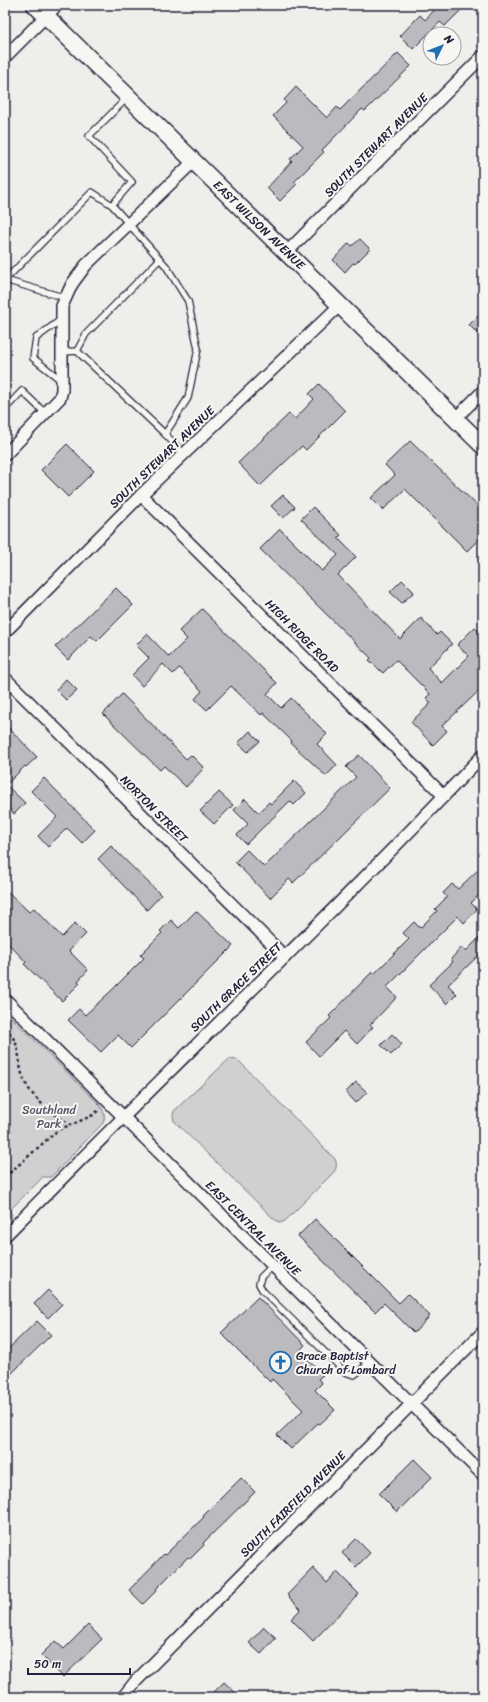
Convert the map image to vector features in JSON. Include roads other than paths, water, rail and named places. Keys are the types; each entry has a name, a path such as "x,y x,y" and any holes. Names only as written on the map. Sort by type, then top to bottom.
{"street":[{"path":"5,57 46,9"},
{"name":"EAST WILSON AVENUE","path":"46,9 128,96 483,446"},
{"name":"SOUTH STEWART AVENUE","path":"286,253 483,56"},
{"path":"5,455 60,398 63,382 62,306 72,284 86,265 194,161"},
{"name":"SOUTH STEWART AVENUE","path":"5,632 141,495 340,305"},
{"path":"456,419 483,391"},
{"name":"HIGH RIDGE ROAD","path":"141,495 444,796"},
{"name":"NORTON STREET","path":"5,678 285,957"},
{"name":"SOUTH GRACE STREET","path":"5,1236 122,1116 285,957 483,755"},
{"name":"EAST CENTRAL AVENUE","path":"5,999 483,1475"},
{"name":"SOUTH FAIRFIELD AVENUE","path":"123,1697 135,1682 483,1332"}],"lane":[{"path":"112,205 132,182 89,136 128,96"},
{"path":"66,298 5,280 92,192 112,205 129,223 166,266 188,302 198,349 188,398 165,434"},
{"path":"77,351 86,334 160,259"},
{"path":"62,319 36,338 33,358 63,382"},
{"path":"63,352 77,351 165,434 184,454"},
{"path":"5,409 22,391 45,414"},
{"path":"272,1266 262,1277 259,1284 263,1291 290,1318 345,1372 354,1375 370,1363"}],"place":[{"name":"Grace Baptist Church of Lombard","path":"281,1363"}],"park label":[{"name":"Southland Park","path":"49,1117"}]}
